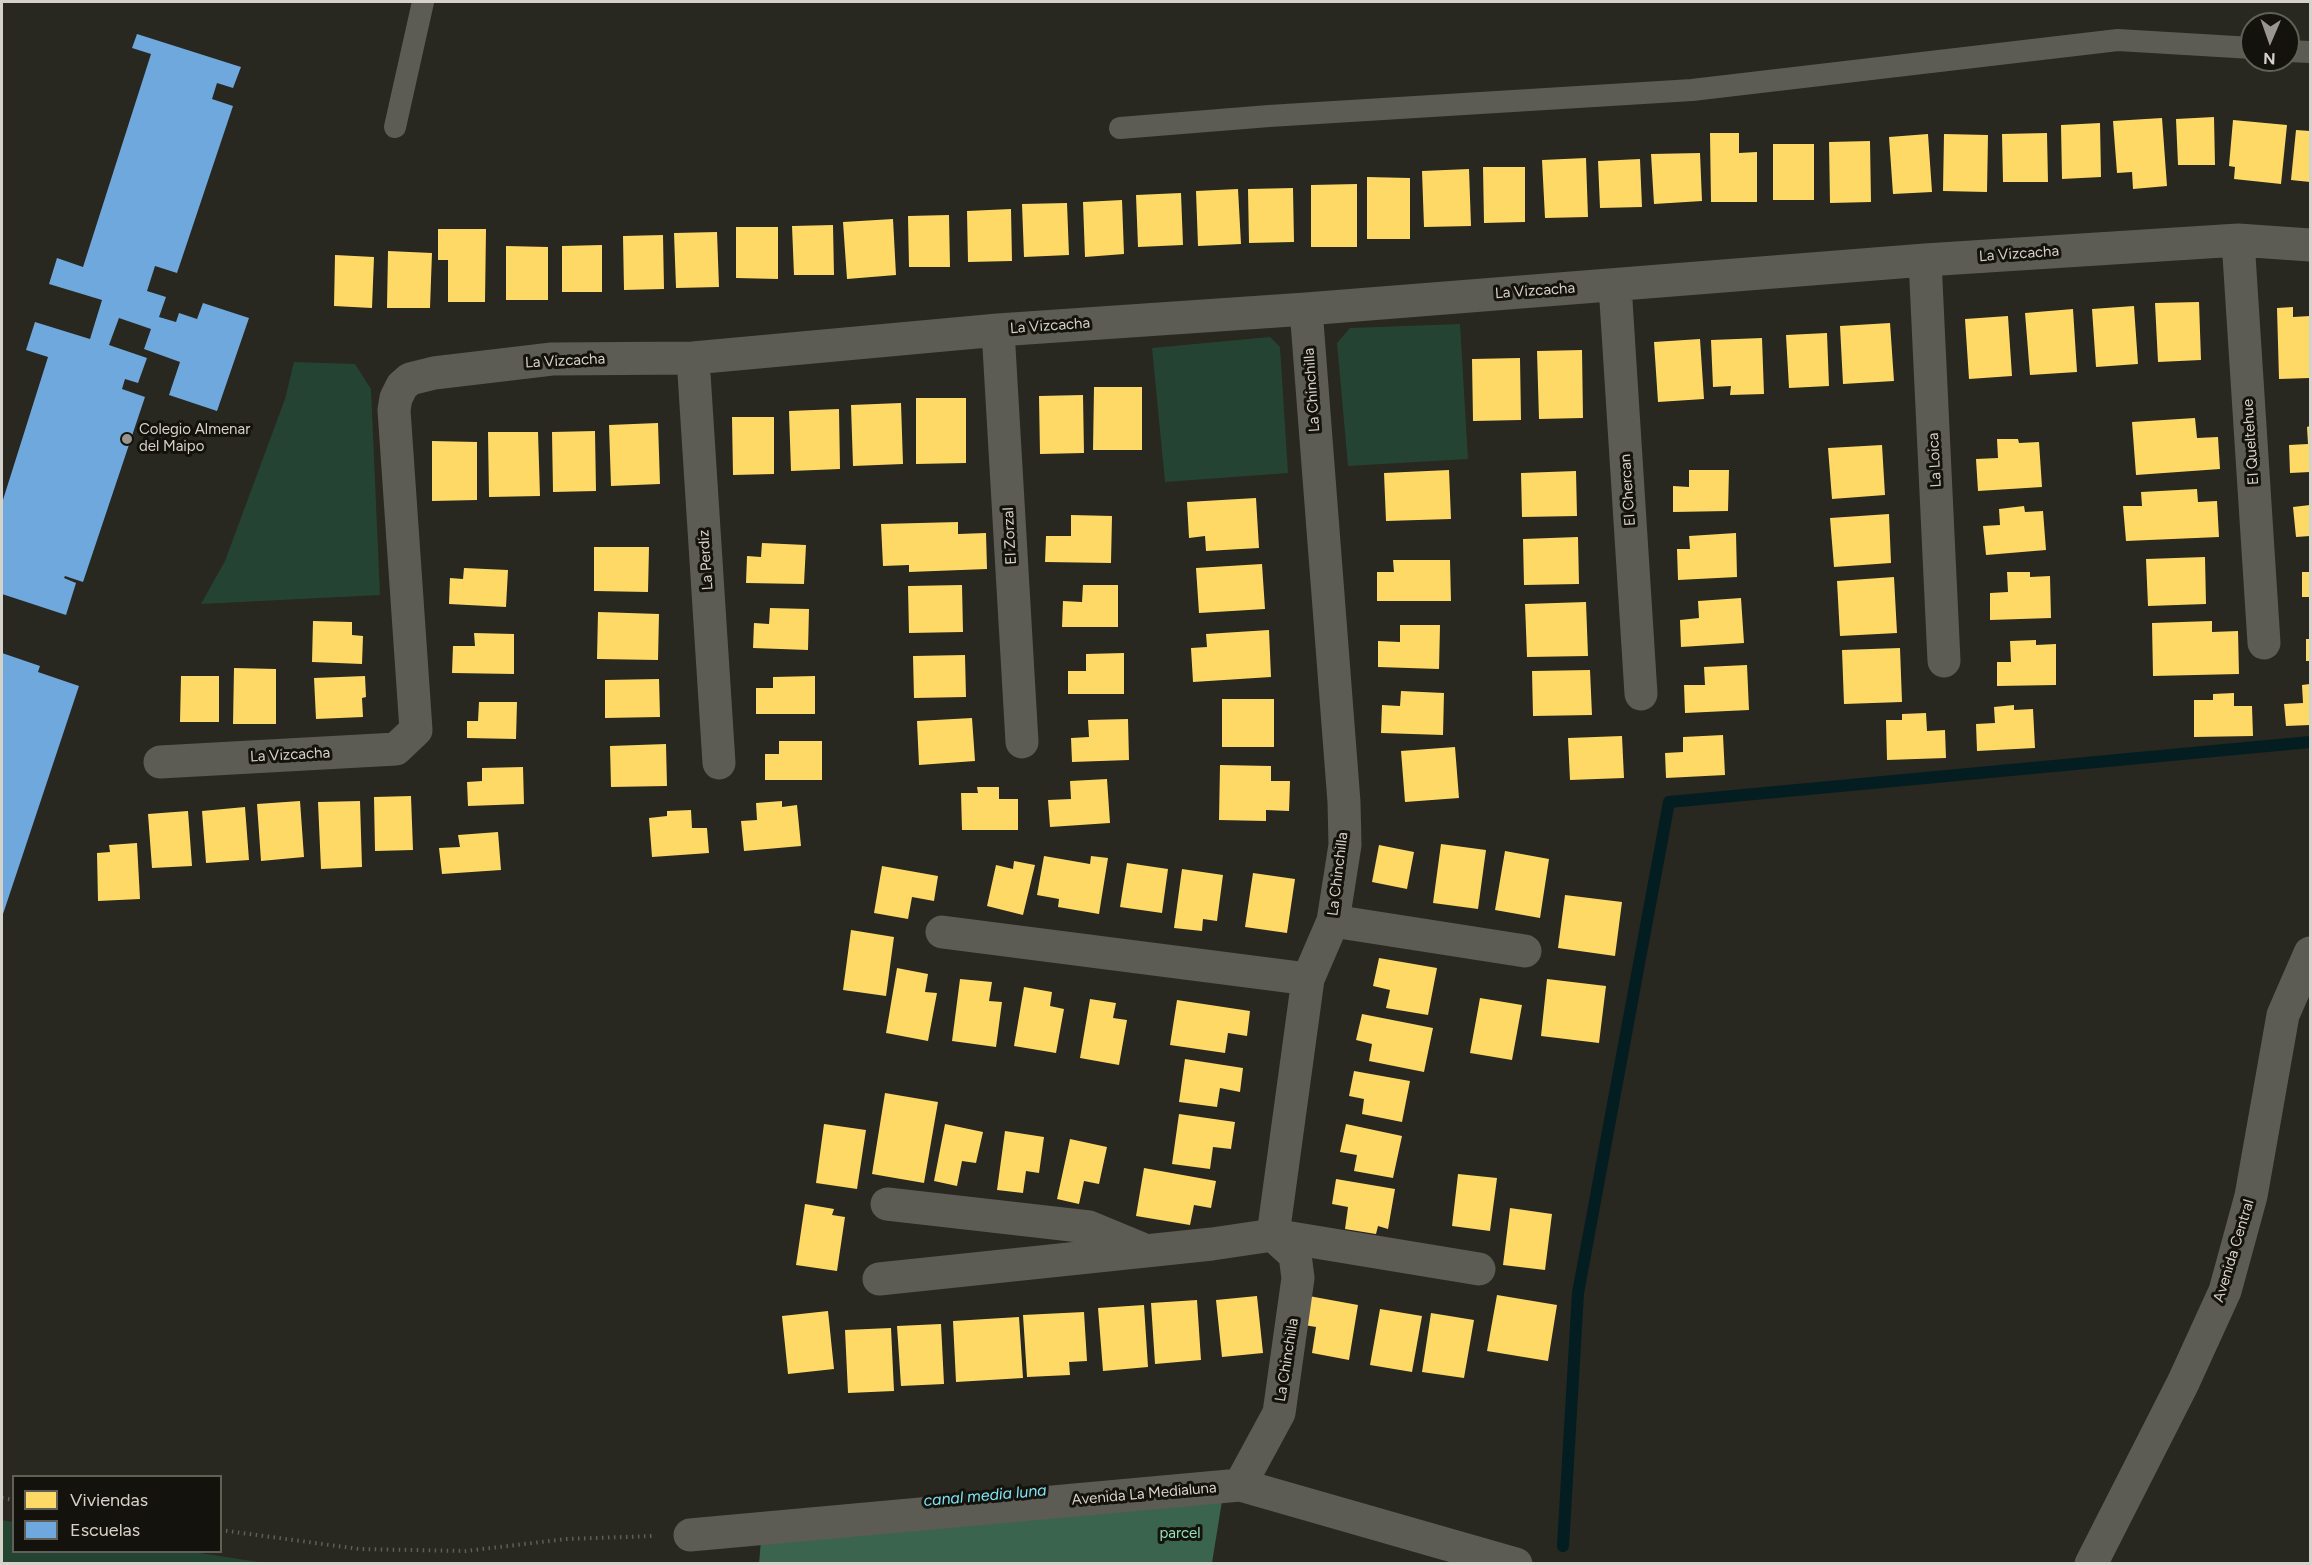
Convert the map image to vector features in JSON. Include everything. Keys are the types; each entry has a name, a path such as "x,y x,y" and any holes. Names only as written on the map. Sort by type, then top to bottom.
{"street":[{"name":"La Vizcacha","path":"160,762 396,749 416,730 394,410 396,398 402,386 411,379 434,373 552,359 693,358 998,330 1306,309 1925,260 2238,240 2310,245"},
{"name":"El Queltehue","path":"2238,240 2264,644"},
{"name":"La Loica","path":"1925,260 1944,661"},
{"name":"El Chercan","path":"1615,285 1641,694"},
{"name":"La Chinchilla","path":"1240,1485 1279,1413 1298,1278 1295,1255 1274,1235 1308,979 1333,921 1345,845 1344,802 1306,309"},
{"name":"El Zorzal","path":"998,330 1022,742"},
{"name":"La Perdiz","path":"693,358 719,763"},
{"path":"1333,921 1525,951"},
{"path":"942,932 1308,979"},
{"name":"Avenida Central","path":"2091,1563 2182,1383 2225,1291 2251,1196 2283,1015 2310,953"},
{"path":"887,1204 1089,1227 1143,1250"},
{"path":"879,1279 1274,1235 1479,1269"},
{"name":"Avenida La Medialuna","path":"690,1535 1240,1485 1516,1563"}],"lane":[{"path":"395,127 423,2"},
{"path":"1120,128 1269,116 1692,90 2118,40 2240,47"}],"path":[{"path":"222,1530 359,1549 466,1551 566,1539 690,1535"}],"green space":[{"path":"1460,324 1468,459 1348,466 1337,343 1350,328"},
{"path":"1270,337 1280,347 1288,473 1165,482 1152,348"},
{"path":"294,362 355,364 371,389 380,595 201,604 225,561 285,399"},
{"name":"parcel","path":"1222,1501 1212,1563 759,1564 761,1540"},
{"path":"2,1520 12,1522 12,1553 200,1553 265,1563 2,1563"}],"building: Viviendas":[{"path":"2214,117 2215,165 2178,165 2176,119"},
{"path":"2162,118 2167,186 2133,189 2132,172 2117,173 2113,121"},
{"path":"2233,120 2287,125 2281,184 2234,179 2235,167 2229,166"},
{"path":"2100,123 2101,177 2062,179 2061,125"},
{"path":"2296,130 2310,131 2310,182 2291,180"},
{"path":"1710,133 1739,133 1739,153 1757,152 1757,202 1711,202"},
{"path":"2047,133 2048,182 2003,182 2002,134"},
{"path":"1928,134 1932,192 1893,194 1889,137"},
{"path":"1944,134 1988,135 1987,192 1943,191"},
{"path":"1870,141 1871,202 1830,203 1829,142"},
{"path":"1773,144 1814,144 1814,200 1773,200"},
{"path":"1700,153 1702,201 1654,204 1651,154"},
{"path":"1586,158 1588,217 1545,218 1542,160"},
{"path":"1640,159 1642,207 1600,208 1598,161"},
{"path":"1483,167 1525,167 1525,222 1484,223"},
{"path":"1469,169 1471,226 1424,227 1422,171"},
{"path":"1367,177 1410,178 1410,239 1367,239"},
{"path":"1357,184 1357,247 1311,247 1311,185"},
{"path":"1293,188 1294,242 1249,243 1248,189"},
{"path":"1238,189 1241,244 1198,246 1196,191"},
{"path":"1181,193 1183,245 1138,247 1136,195"},
{"path":"1122,200 1124,254 1085,257 1083,202"},
{"path":"1067,203 1069,255 1024,257 1022,204"},
{"path":"1011,209 1012,261 968,262 967,211"},
{"path":"949,215 950,267 909,267 908,216"},
{"path":"893,219 896,275 847,279 843,222"},
{"path":"833,225 834,275 794,275 792,226"},
{"path":"736,227 778,227 778,279 736,278"},
{"path":"438,229 486,229 485,302 448,302 448,260 438,260"},
{"path":"717,232 719,287 676,288 674,233"},
{"path":"663,235 664,289 624,290 623,236"},
{"path":"602,245 602,292 562,292 562,246"},
{"path":"506,246 548,247 548,300 506,300"},
{"path":"388,251 432,253 430,308 387,308"},
{"path":"335,255 374,257 372,308 334,306"},
{"path":"2199,302 2201,360 2158,362 2155,303"},
{"path":"2134,306 2138,364 2096,367 2092,309"},
{"path":"2293,307 2293,317 2310,316 2310,378 2279,379 2277,308"},
{"path":"2073,309 2077,372 2030,375 2025,313"},
{"path":"2008,316 2012,376 1969,379 1965,319"},
{"path":"1890,323 1894,381 1843,384 1840,326"},
{"path":"1827,333 1829,386 1789,388 1786,335"},
{"path":"1762,338 1764,394 1730,395 1731,386 1713,387 1711,340"},
{"path":"1700,339 1704,399 1658,402 1654,342"},
{"path":"1582,350 1583,418 1539,419 1537,351"},
{"path":"1520,358 1521,420 1473,421 1472,359"},
{"path":"1094,387 1142,387 1142,450 1093,450"},
{"path":"1083,395 1084,453 1040,454 1039,396"},
{"path":"916,398 966,398 966,463 916,464"},
{"path":"901,403 903,464 853,466 851,405"},
{"path":"839,409 840,469 791,471 789,411"},
{"path":"732,417 774,417 774,474 733,475"},
{"path":"2195,418 2197,438 2218,437 2220,469 2136,475 2132,422"},
{"path":"658,423 660,484 611,486 609,425"},
{"path":"2310,426 2310,472 2290,473 2289,445 2308,444 2307,427"},
{"path":"595,431 596,491 553,492 552,432"},
{"path":"488,432 538,432 540,496 489,497"},
{"path":"1997,439 2018,439 2019,443 2039,442 2042,487 1978,491 1976,459 1998,458"},
{"path":"432,441 477,442 477,500 432,501"},
{"path":"1882,445 1885,495 1832,499 1828,448"},
{"path":"1449,470 1451,519 1386,521 1384,473"},
{"path":"1689,470 1729,470 1728,511 1673,512 1673,486 1689,487"},
{"path":"1576,471 1577,516 1522,517 1521,473"},
{"path":"2197,489 2198,502 2217,501 2219,537 2126,541 2123,506 2142,506 2141,492"},
{"path":"1256,498 1259,548 1206,551 1205,536 1189,538 1187,502"},
{"path":"2310,505 2310,536 2296,537 2293,507"},
{"path":"2024,506 2025,512 2043,511 2046,550 1986,555 1983,526 2000,525 1999,509"},
{"path":"1889,514 1891,563 1834,567 1830,518"},
{"path":"1071,515 1112,516 1111,563 1045,562 1046,536 1071,536"},
{"path":"958,522 958,534 986,533 987,569 909,572 909,565 883,566 881,524"},
{"path":"1736,533 1737,577 1678,580 1677,549 1690,549 1689,536"},
{"path":"1578,537 1579,584 1524,585 1523,539"},
{"path":"762,543 806,545 804,584 746,583 747,556 761,557"},
{"path":"594,547 649,547 648,592 594,591"},
{"path":"2205,557 2206,604 2148,606 2146,559"},
{"path":"1393,560 1450,560 1451,601 1377,601 1377,572 1394,572"},
{"path":"1262,564 1265,609 1199,613 1196,568"},
{"path":"464,568 508,570 506,607 449,604 450,578 463,579"},
{"path":"2007,572 2030,572 2030,577 2050,576 2051,618 1990,620 1990,593 2008,592"},
{"path":"2302,572 2310,572 2310,597 2302,597"},
{"path":"1894,577 1897,633 1840,636 1837,581"},
{"path":"962,585 963,632 909,633 908,586"},
{"path":"1083,585 1118,585 1118,627 1062,627 1063,601 1082,602"},
{"path":"1741,598 1744,643 1681,647 1680,620 1699,618 1698,601"},
{"path":"1586,602 1588,656 1527,657 1525,604"},
{"path":"770,608 809,609 808,650 753,648 754,623 769,624"},
{"path":"598,612 659,614 658,660 597,659"},
{"path":"313,621 352,622 352,635 363,636 362,664 312,662"},
{"path":"2212,621 2212,632 2238,631 2239,674 2153,676 2152,623"},
{"path":"1400,625 1440,625 1439,669 1378,667 1378,641 1400,642"},
{"path":"1269,630 1271,677 1193,682 1191,648 1207,647 1206,634"},
{"path":"474,633 514,634 514,674 452,673 453,646 475,646"},
{"path":"2306,639 2310,639 2310,661 2306,661"},
{"path":"2036,640 2036,645 2056,644 2056,685 1997,686 1997,662 2011,662 2010,641"},
{"path":"1900,648 1902,702 1844,704 1842,650"},
{"path":"1124,653 1124,694 1068,694 1068,671 1086,671 1086,654"},
{"path":"965,655 966,697 914,698 913,656"},
{"path":"1747,665 1749,710 1685,713 1684,685 1705,685 1704,667"},
{"path":"234,668 276,669 276,724 233,724"},
{"path":"1590,670 1592,715 1533,716 1532,671"},
{"path":"181,676 219,676 219,722 180,722"},
{"path":"365,676 366,697 362,698 363,717 316,719 314,678"},
{"path":"815,676 815,714 756,714 756,688 773,688 773,677"},
{"path":"659,679 660,717 605,718 605,680"},
{"path":"2310,684 2310,725 2286,726 2284,704 2303,703 2302,685"},
{"path":"1401,691 1444,693 1443,735 1381,733 1382,705 1400,706"},
{"path":"2234,693 2234,706 2252,706 2253,736 2194,737 2194,700 2213,700 2213,694"},
{"path":"1222,699 1274,699 1274,747 1222,747"},
{"path":"479,702 517,702 516,739 467,738 467,721 478,721"},
{"path":"2014,705 2014,710 2033,709 2035,748 1977,751 1976,724 1995,723 1994,707"},
{"path":"1926,713 1927,731 1945,730 1946,758 1887,760 1886,720 1902,720 1902,714"},
{"path":"972,718 975,761 919,765 917,721"},
{"path":"1128,719 1129,760 1072,762 1071,738 1089,737 1088,720"},
{"path":"1723,735 1725,775 1666,778 1665,753 1683,752 1683,737"},
{"path":"1622,736 1624,778 1570,780 1568,738"},
{"path":"779,741 822,741 822,780 765,780 765,754 779,754"},
{"path":"666,744 667,786 611,787 610,746"},
{"path":"1455,747 1459,798 1405,802 1401,751"},
{"path":"1220,765 1271,766 1271,781 1290,781 1289,811 1266,810 1266,821 1219,820"},
{"path":"523,767 524,804 468,806 467,782 482,781 482,768"},
{"path":"1107,779 1110,823 1050,827 1048,800 1071,799 1070,781"},
{"path":"977,787 999,787 999,799 1018,799 1018,830 962,830 961,793 978,793"},
{"path":"411,796 413,850 375,851 374,797"},
{"path":"300,801 304,857 261,861 257,804"},
{"path":"360,801 362,867 321,869 318,802"},
{"path":"782,801 782,807 797,805 801,846 744,851 741,821 757,820 756,803"},
{"path":"245,807 249,860 206,863 202,811"},
{"path":"691,810 692,828 707,828 709,853 652,857 649,818 667,816 667,811"},
{"path":"188,811 192,866 152,868 148,814"},
{"path":"498,832 501,870 442,874 439,848 460,847 458,835"},
{"path":"137,843 140,899 98,901 97,853 110,852 109,845"},
{"path":"1441,844 1486,850 1478,909 1433,903"},
{"path":"1379,845 1414,852 1407,889 1372,882"},
{"path":"1505,851 1549,859 1540,918 1495,910"},
{"path":"1044,856 1090,864 1091,856 1108,858 1099,914 1058,907 1059,899 1037,895"},
{"path":"1014,861 1035,865 1023,915 987,906 996,865 1013,869"},
{"path":"1127,863 1168,869 1162,913 1120,907"},
{"path":"882,866 938,876 934,901 912,897 908,919 874,913"},
{"path":"1182,869 1223,875 1217,921 1203,919 1202,931 1174,928"},
{"path":"1253,873 1295,879 1287,933 1245,927"},
{"path":"1565,895 1622,902 1615,956 1558,948"},
{"path":"851,930 894,937 886,996 843,990"},
{"path":"1379,958 1437,968 1428,1015 1386,1008 1390,990 1373,986"},
{"path":"897,968 928,974 925,992 937,993 928,1041 886,1033"},
{"path":"960,979 992,982 989,1001 1002,1002 996,1047 952,1041"},
{"path":"1547,979 1606,986 1599,1043 1541,1036"},
{"path":"1024,987 1052,992 1050,1006 1064,1009 1056,1053 1014,1046"},
{"path":"1480,998 1522,1005 1512,1060 1470,1053"},
{"path":"1090,999 1116,1003 1113,1018 1127,1020 1119,1065 1080,1058"},
{"path":"1177,1000 1250,1011 1247,1036 1228,1033 1225,1053 1170,1045"},
{"path":"1362,1014 1433,1028 1424,1072 1369,1061 1372,1044 1356,1040"},
{"path":"1185,1059 1243,1068 1240,1092 1220,1088 1217,1107 1179,1102"},
{"path":"1354,1071 1410,1081 1402,1122 1362,1114 1364,1099 1349,1096"},
{"path":"885,1093 938,1102 924,1183 872,1174"},
{"path":"1179,1114 1235,1122 1231,1149 1213,1147 1210,1169 1172,1164"},
{"path":"824,1124 866,1130 857,1189 816,1183"},
{"path":"945,1124 983,1132 976,1163 962,1161 957,1186 934,1181"},
{"path":"1346,1124 1402,1136 1393,1178 1354,1171 1357,1155 1340,1152"},
{"path":"1005,1131 1044,1137 1039,1173 1026,1171 1023,1193 997,1190"},
{"path":"1070,1139 1107,1147 1099,1184 1084,1181 1079,1204 1057,1199"},
{"path":"1144,1168 1216,1181 1211,1208 1194,1205 1190,1225 1136,1216"},
{"path":"1458,1174 1497,1178 1490,1231 1452,1226"},
{"path":"1336,1179 1395,1189 1388,1229 1378,1226 1376,1234 1345,1229 1348,1207 1332,1204"},
{"path":"805,1204 834,1209 832,1215 845,1217 837,1271 796,1265"},
{"path":"1510,1208 1552,1214 1545,1270 1503,1265"},
{"path":"1497,1295 1557,1305 1548,1361 1487,1351"},
{"path":"1257,1296 1263,1353 1222,1357 1216,1300"},
{"path":"1309,1296 1358,1305 1349,1360 1312,1353 1316,1327 1304,1325"},
{"path":"1197,1300 1201,1360 1155,1364 1151,1303"},
{"path":"1144,1305 1148,1367 1103,1371 1098,1308"},
{"path":"1380,1309 1422,1316 1412,1372 1370,1365"},
{"path":"828,1311 834,1369 788,1374 782,1316"},
{"path":"1084,1312 1087,1361 1069,1362 1070,1375 1027,1377 1023,1315"},
{"path":"1431,1313 1474,1320 1464,1378 1422,1372"},
{"path":"1019,1317 1023,1378 956,1382 953,1321"},
{"path":"941,1324 944,1384 901,1386 897,1326"},
{"path":"891,1328 894,1391 848,1393 845,1330"}],"building: Escuelas":[{"path":"137,34 241,67 233,88 217,83 212,99 233,106 177,273 155,266 147,291 166,297 159,317 176,322 179,313 197,319 203,303 249,318 217,411 169,395 180,362 144,349 151,329 119,318 109,345 147,358 138,383 125,379 122,389 145,397 83,582 65,576 64,578 76,583 66,615 2,594 2,503 48,357 26,350 35,322 90,339 102,300 49,284 57,258 83,267 151,54 132,48"},
{"path":"2,653 40,666 38,672 79,686 2,917"}],"waterway":[{"path":"1563,1546 1578,1293 1669,802 2310,742"}],"place":[{"name":"Colegio Almenar del Maipo","path":"127,439"}],"water label":[{"name":"canal media luna","path":"985,1496"}]}
